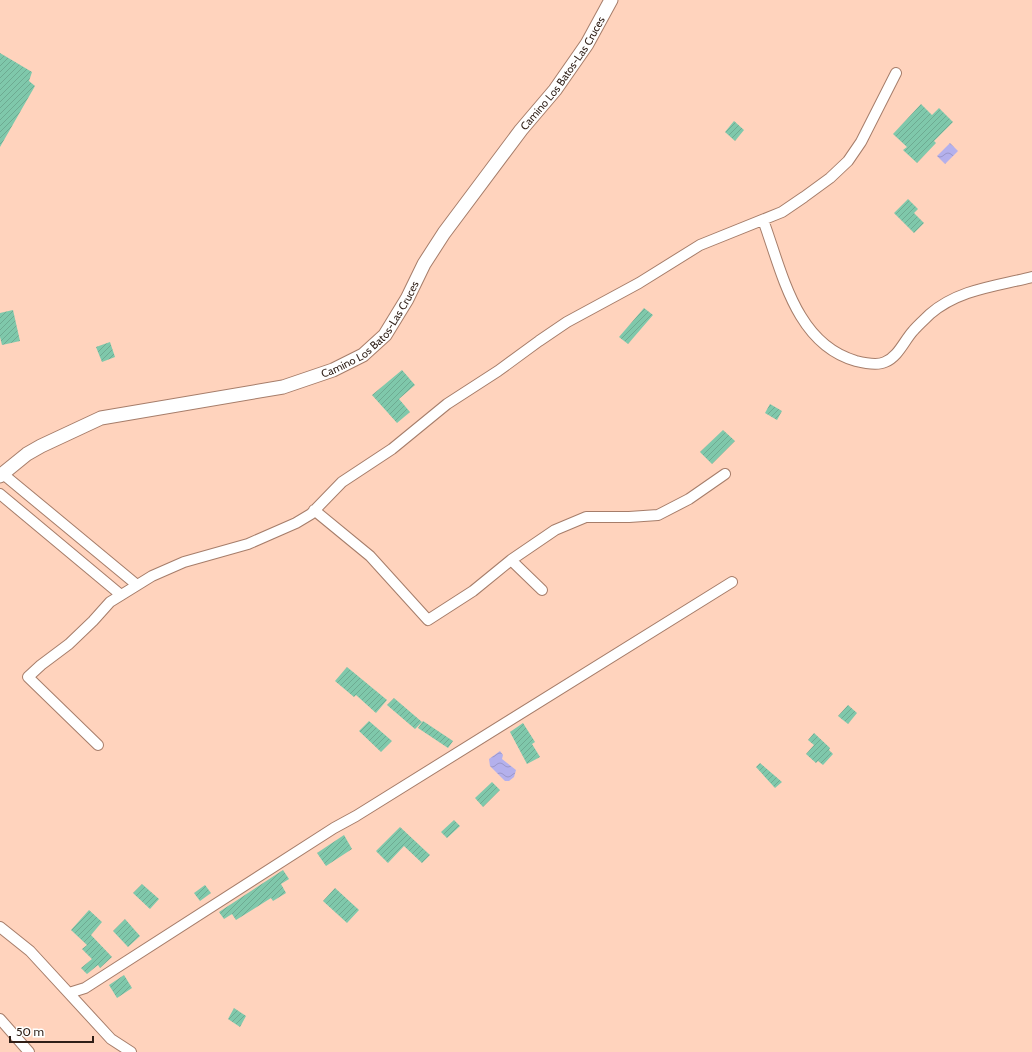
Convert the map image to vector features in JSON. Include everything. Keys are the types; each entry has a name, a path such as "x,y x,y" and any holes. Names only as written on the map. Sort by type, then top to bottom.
{"street":[{"name":"Camino Los Batos-Las Cruces","path":"1,475 27,454 41,446 101,418 283,387 333,370 363,355 385,335 407,299 424,264 444,233 521,130 555,90 587,44 611,0"},
{"path":"98,745 28,677 69,644 110,602 152,576 184,562 248,544 272,535 296,523 314,510 342,482 392,449 447,404 498,372 544,337 639,283 700,245 782,212 830,178 848,160 861,142 896,73"},
{"path":"764,220 784,280 807,328 820,342 834,352 866,364 884,363 893,358 913,331 931,313 948,301 971,291 1032,277"},
{"path":"314,510 370,556 428,620 473,591 511,560 555,530 586,518 629,518 658,515 689,499 725,474"},
{"path":"1,475 137,585"},
{"path":"0,494 120,595"},
{"path":"511,560 542,590"},
{"path":"69,993 85,988 334,828 356,816 732,582"},
{"path":"0,927 30,952 111,1039 131,1052"},
{"path":"0,1019 29,1052"}],"water":[{"path":"950,143 958,151 945,164 937,156"},
{"path":"500,751 503,755 502,759 516,770 514,777 509,781 505,781 490,766 489,759"}],"building":[{"path":"0,53 32,72 29,81 35,86 0,147"},
{"path":"921,104 932,115 939,108 953,122 934,141 936,143 917,163 903,150 907,147 893,134"},
{"path":"734,121 744,130 735,141 725,132"},
{"path":"908,199 918,209 914,213 924,223 914,233 894,213"},
{"path":"644,308 653,315 628,344 619,337"},
{"path":"13,310 20,341 2,345 0,337 0,313"},
{"path":"110,342 115,357 102,362 96,347"},
{"path":"402,370 415,385 399,399 410,412 397,423 372,395"},
{"path":"770,404 782,411 777,420 765,413"},
{"path":"723,430 735,441 712,464 700,452"},
{"path":"347,667 387,700 376,713 356,695 354,697 335,681"},
{"path":"394,698 422,722 415,729 387,705"},
{"path":"848,705 857,713 848,724 838,716"},
{"path":"369,721 392,741 381,752 359,731"},
{"path":"423,721 453,741 448,748 418,728"},
{"path":"523,723 535,742 532,744 540,757 527,764 510,732"},
{"path":"814,733 830,748 829,750 833,754 823,765 818,761 816,763 806,754 814,745 808,740"},
{"path":"760,763 782,782 775,788 756,767"},
{"path":"492,782 500,790 483,807 475,798"},
{"path":"454,820 460,826 447,838 441,832"},
{"path":"400,827 430,855 422,863 404,846 388,863 376,851"},
{"path":"344,835 352,849 326,866 317,853"},
{"path":"283,870 289,879 281,884 286,893 273,901 271,898 236,920 232,914 224,919 219,912"},
{"path":"142,884 159,899 150,909 133,893"},
{"path":"205,885 211,893 200,901 194,893"},
{"path":"335,888 359,910 347,923 323,901"},
{"path":"89,910 102,922 91,935 112,957 100,968 98,965 87,974 81,968 92,959 82,949 87,945 71,930"},
{"path":"125,919 140,936 128,947 113,931"},
{"path":"124,975 132,988 117,998 109,985"},
{"path":"234,1008 246,1016 240,1027 228,1019"}]}
